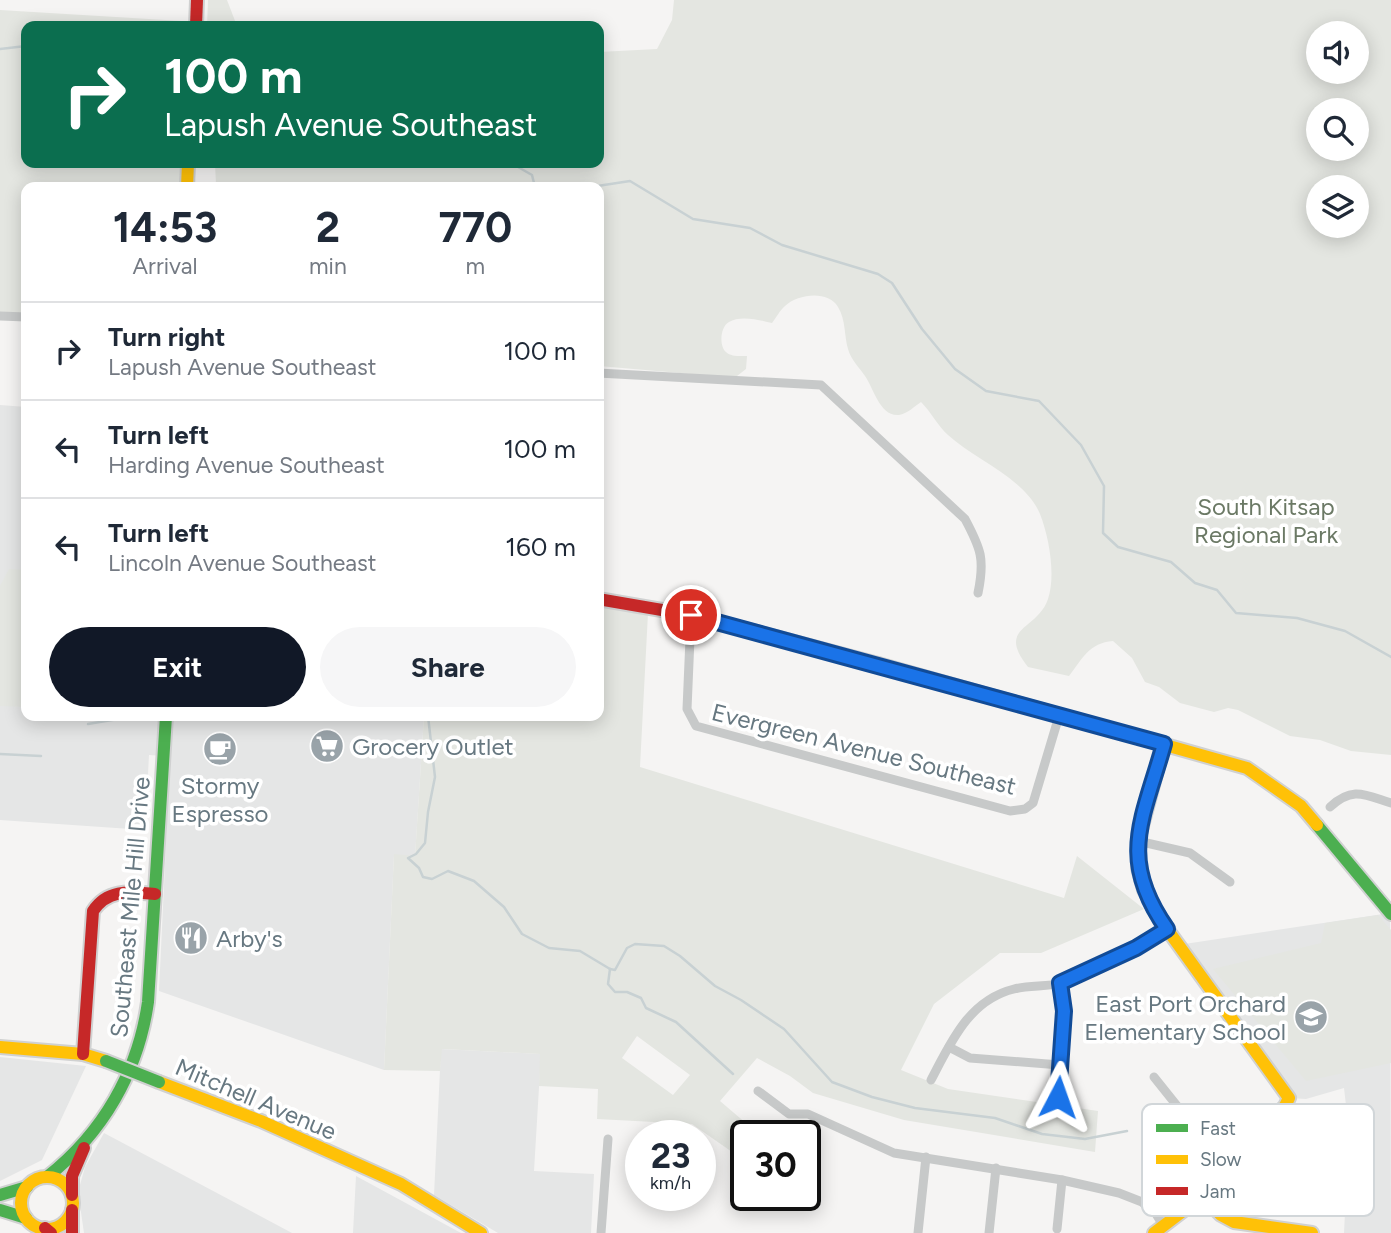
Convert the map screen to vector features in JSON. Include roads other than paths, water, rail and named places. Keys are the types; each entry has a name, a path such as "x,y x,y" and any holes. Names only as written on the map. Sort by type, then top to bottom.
{"street":[{"path":"196,21 197,0"},
{"path":"0,316 21,317"},
{"path":"604,373 821,384 965,519 981,547 982,569 978,593"},
{"path":"604,600 691,615 903,671 1247,768 1301,806 1391,914"},
{"name":"Evergreen Avenue Southeast","path":"691,615 687,709 696,726 1010,811 1025,809 1033,803 1059,716"},
{"name":"Southeast Mile Hill Drive","path":"72,1233 72,1176 93,1132 118,1096 141,1047 147,1010 166,721"},
{"path":"1164,744 1138,841 1138,868 1144,890 1167,929 1289,1098 1286,1104"},
{"path":"1330,807 1345,795 1357,793 1391,803"},
{"path":"1138,841 1190,853 1230,882"},
{"path":"83,1054 93,911 97,902 108,894 155,894"},
{"path":"931,1080 960,1026 986,1001 1015,989 1060,983 1136,948 1167,929"},
{"path":"1058,1097 1064,1011 1060,983"},
{"name":"Mitchell Avenue","path":"0,1047 83,1054 106,1061 261,1121 401,1184 481,1233"},
{"path":"948,1047 970,1058 1060,1065"},
{"path":"1154,1077 1176,1104"},
{"path":"758,1091 789,1114 808,1114 881,1148 1062,1180 1142,1202"},
{"name":"Southeast Mile Hill Drive","path":"47,1177 93,1132"},
{"path":"601,1233 608,1139"},
{"path":"918,1233 926,1157"},
{"path":"989,1233 996,1168"},
{"path":"0,1195 47,1177 63,1183 72,1204 64,1222 48,1231 26,1218 0,1210"},
{"path":"1057,1229 1062,1180"},
{"path":"26,1218 21,1206 27,1186"},
{"path":"1159,1230 1175,1216"},
{"path":"1226,1216 1236,1222 1294,1228 1312,1233"}],"waterway":[{"path":"0,49 21,47"},
{"path":"520,168 532,175 534,182"},
{"path":"604,185 630,181 693,219 750,228 782,245 878,274 892,283 922,329 955,369 986,391 1039,401 1081,445 1104,486 1103,533 1118,547 1171,562 1195,583 1217,590 1236,613 1297,618 1345,631 1391,657"},
{"path":"88,724 106,721"},
{"path":"429,721 435,777 425,843 416,854 408,858 419,868 423,877 432,879 448,871 474,881 504,907 522,934 549,948 580,951 610,969"},
{"path":"0,754 41,756"},
{"path":"610,969 615,970 627,948 635,944 664,946 715,986 784,1029 832,1082 872,1097 915,1108 995,1118 1042,1134 1085,1139 1127,1131"},
{"path":"610,969 608,984 615,992 627,992 641,998 646,1008 676,1022 733,1074"}],"place":[{"name":"Grocery Outlet","path":"327,746"},
{"name":"Stormy Espresso","path":"220,749"},
{"name":"Arby's","path":"191,938"},
{"name":"East Port Orchard Elementary School","path":"1311,1017"}],"park label":[{"name":"South Kitsap Regional Park","path":"1266,520"}]}
